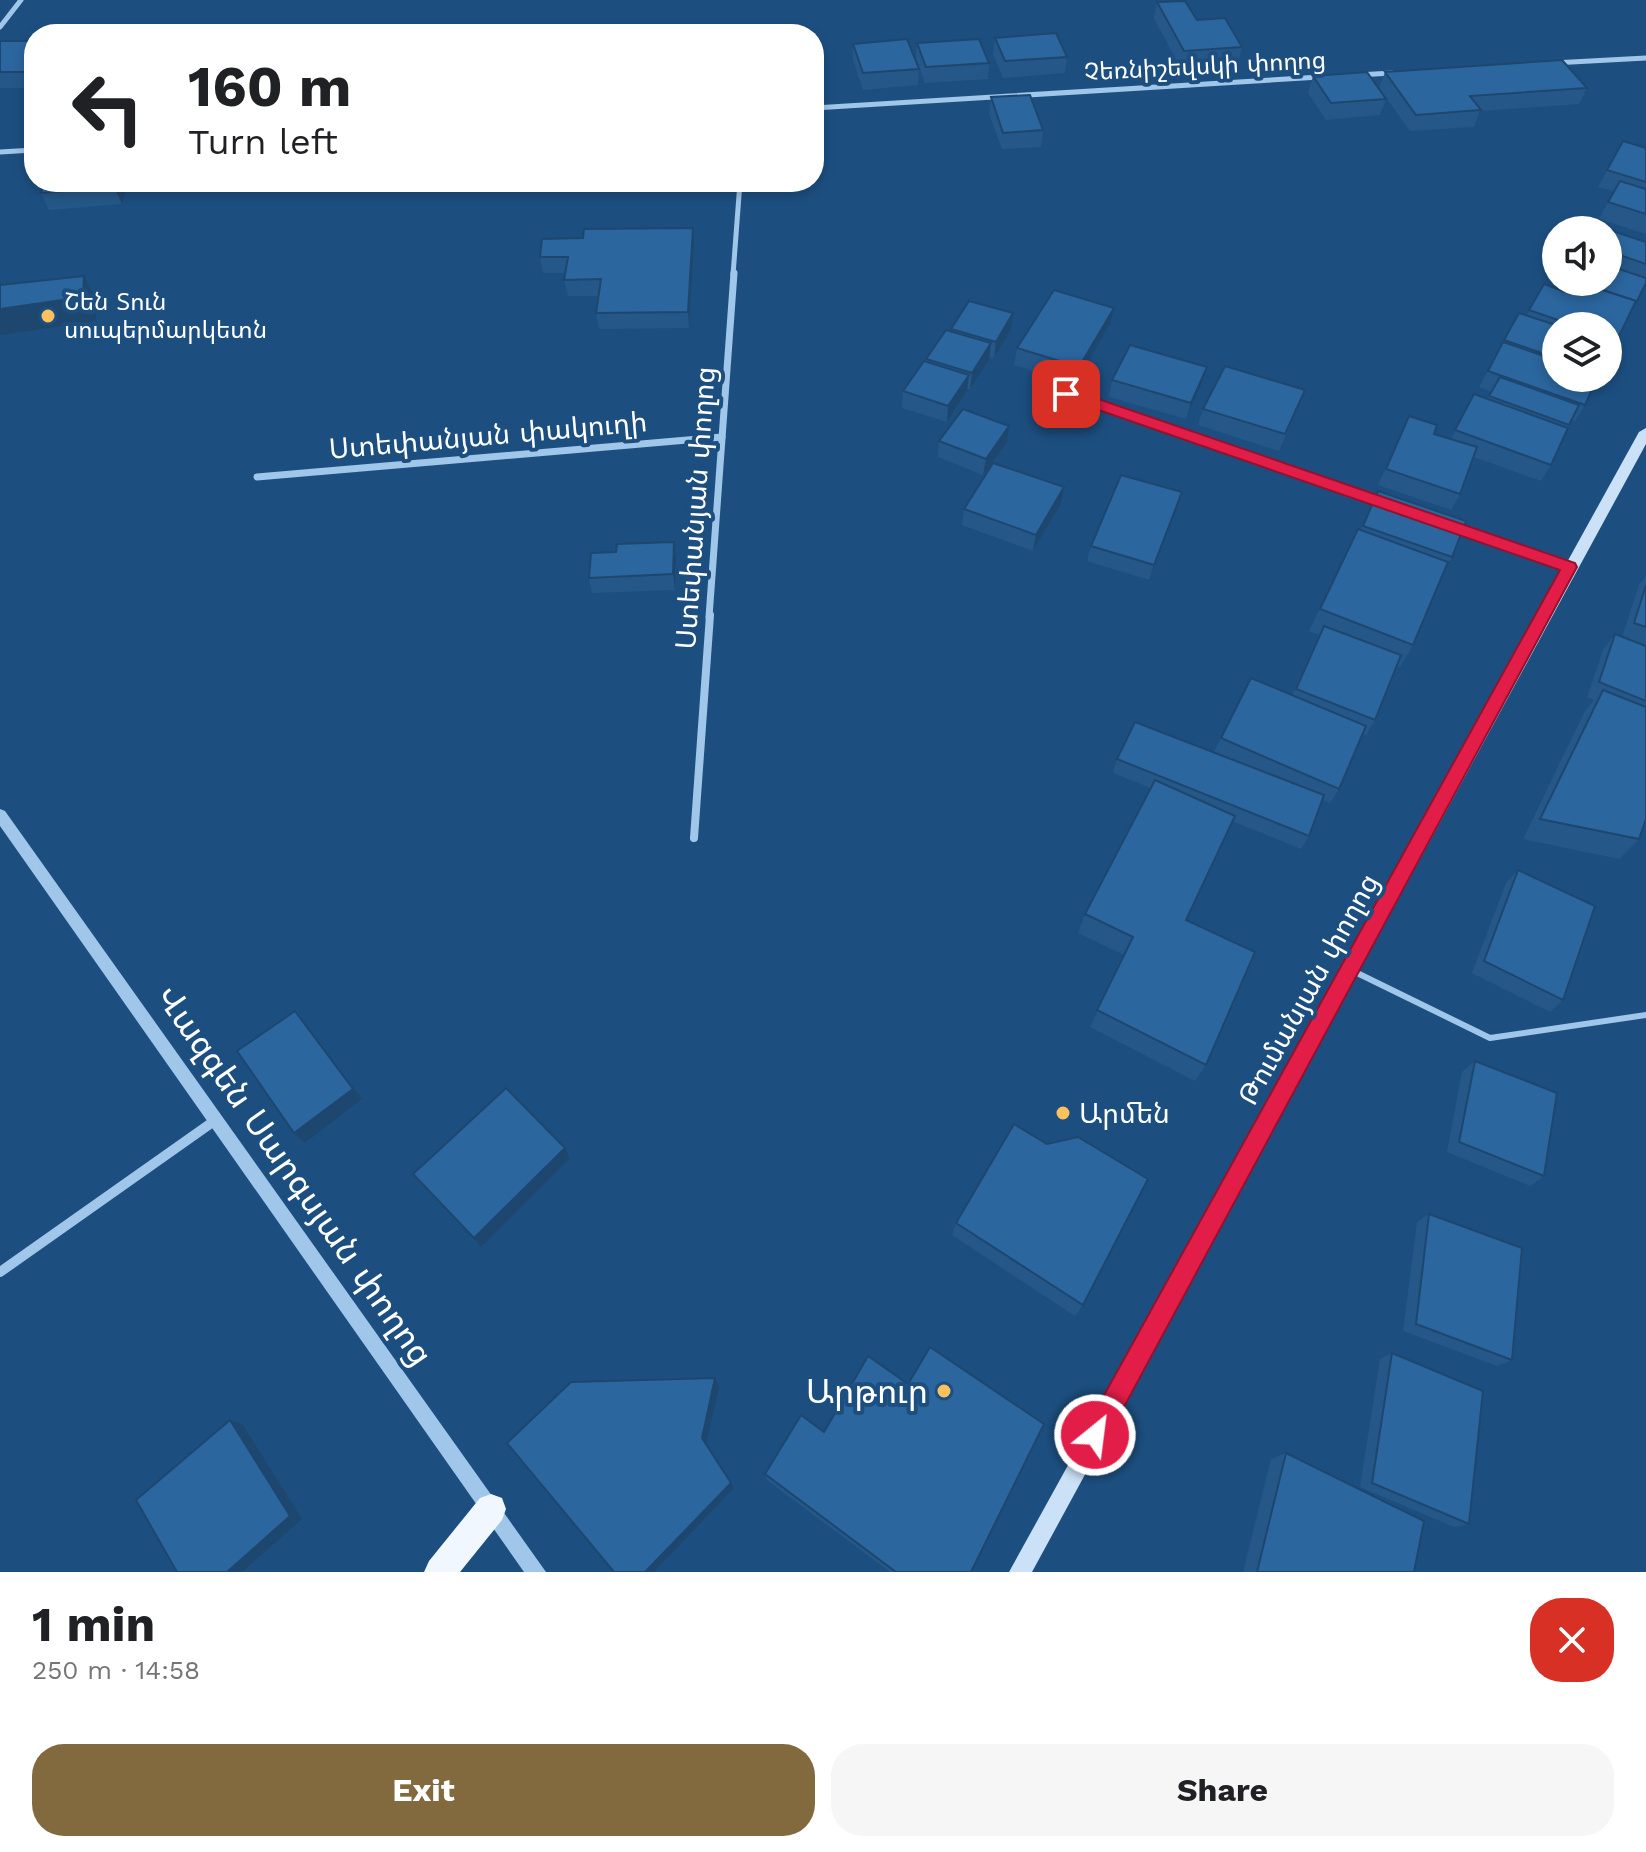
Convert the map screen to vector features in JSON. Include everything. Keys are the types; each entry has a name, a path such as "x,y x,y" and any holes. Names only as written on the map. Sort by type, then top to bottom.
{"highway":[{"path":"440,1572 491,1509"}],"main road":[{"name":"Թումանյան փողոց","path":"1020,1572 1569,567 1646,432"}],"street":[{"path":"0,27 21,0"},
{"path":"1552,63 1646,58"},
{"name":"Չեռնիշեվսկի փողոց","path":"1348,76 1395,73"},
{"name":"Չեռնիշեվսկի փողոց","path":"824,107 1332,77"},
{"path":"0,152 24,151"},
{"name":"Ստեփանյան փողոց","path":"694,838 739,192"},
{"path":"1066,394 1392,506"},
{"name":"Ստեփանյան փակուղի","path":"257,477 722,437"},
{"path":"1436,521 1569,567"},
{"name":"Վազգեն Սարգսյան փողոց","path":"0,815 536,1572"},
{"path":"0,1272 217,1119"}],"lane":[{"path":"1351,970 1490,1038 1646,1015"}],"building":[{"path":"1185,1 1197,20 1225,18 1242,47 1184,51 1157,2"},
{"path":"1056,33 1067,57 1005,61 995,38"},
{"path":"907,39 919,69 863,73 853,44"},
{"path":"979,39 989,63 926,67 917,43"},
{"path":"0,41 24,41 24,72 0,72"},
{"path":"1562,60 1587,88 1470,96 1481,110 1416,115 1385,72"},
{"path":"1367,72 1386,99 1331,103 1313,76"},
{"path":"1030,95 1043,130 1003,133 991,97"},
{"path":"1623,141 1646,148 1646,182 1607,170"},
{"path":"1620,181 1646,189 1646,214 1608,202"},
{"path":"693,228 688,312 596,313 601,279 564,280 568,257 540,257 542,239 583,238 584,229"},
{"path":"1622,234 1646,242 1646,264 1622,256"},
{"path":"1622,270 1646,278 1636,301 1621,296"},
{"path":"84,276 83,297 0,309 0,285"},
{"path":"1542,287 1542,296 1621,296 1636,301 1622,330 1622,312 1542,312 1542,315 1529,310"},
{"path":"1054,290 1114,308 1079,367 1017,348"},
{"path":"969,301 1013,313 996,342 951,329"},
{"path":"1519,313 1542,320 1542,353 1504,340"},
{"path":"946,330 991,343 972,373 926,359"},
{"path":"1503,342 1542,355 1542,390 1488,371"},
{"path":"1130,345 1207,367 1191,403 1112,380"},
{"path":"924,361 969,375 948,406 903,391"},
{"path":"1225,366 1305,390 1285,434 1203,409"},
{"path":"1500,377 1579,405 1569,425 1489,396"},
{"path":"1548,392 1591,392 1585,405"},
{"path":"1474,394 1568,428 1551,465 1455,430"},
{"path":"963,409 1009,426 986,459 939,441"},
{"path":"1409,416 1437,425 1434,434 1477,447 1460,494 1386,469"},
{"path":"993,463 1064,487 1036,535 964,509"},
{"path":"1121,475 1182,492 1154,565 1091,546"},
{"path":"1378,491 1466,521 1452,557 1363,526"},
{"path":"1358,529 1448,562 1413,645 1320,609"},
{"path":"674,542 673,574 589,578 591,553 616,552 617,544"},
{"path":"1646,585 1646,627 1634,623"},
{"path":"1324,626 1401,655 1375,720 1296,689"},
{"path":"1615,634 1646,646 1646,701 1599,682"},
{"path":"1251,678 1366,726 1339,789 1221,738"},
{"path":"1603,690 1646,707 1646,819 1639,839 1540,819"},
{"path":"1135,722 1324,795 1309,836 1117,759"},
{"path":"1155,780 1235,816 1186,920 1255,952 1206,1065 1097,1010 1133,937 1085,914"},
{"path":"1518,870 1595,906 1563,1000 1484,961"},
{"path":"295,1011 353,1089 294,1133 237,1051"},
{"path":"1475,1061 1557,1093 1544,1176 1459,1142"},
{"path":"506,1088 565,1148 474,1238 413,1174"},
{"path":"1014,1124 1047,1144 1078,1137 1148,1179 1083,1305 956,1223"},
{"path":"1429,1214 1522,1248 1512,1360 1416,1324"},
{"path":"930,1347 1044,1424 971,1572 896,1572 765,1474 801,1415 824,1432 868,1356 908,1384"},
{"path":"1392,1353 1483,1391 1469,1524 1372,1483"},
{"path":"715,1378 702,1438 731,1483 645,1572 614,1572 507,1443 571,1382"},
{"path":"230,1420 290,1516 227,1572 177,1572 136,1500"},
{"path":"1286,1453 1424,1521 1414,1572 1257,1572"}],"place":[{"name":"Շեն Տուն սուպերմարկետն","path":"48,316"},
{"name":"Արմեն","path":"1063,1113"},
{"name":"Արթուր","path":"944,1391"}],"route":[{"path":"1066,394 1569,567 1095,1435"}]}
